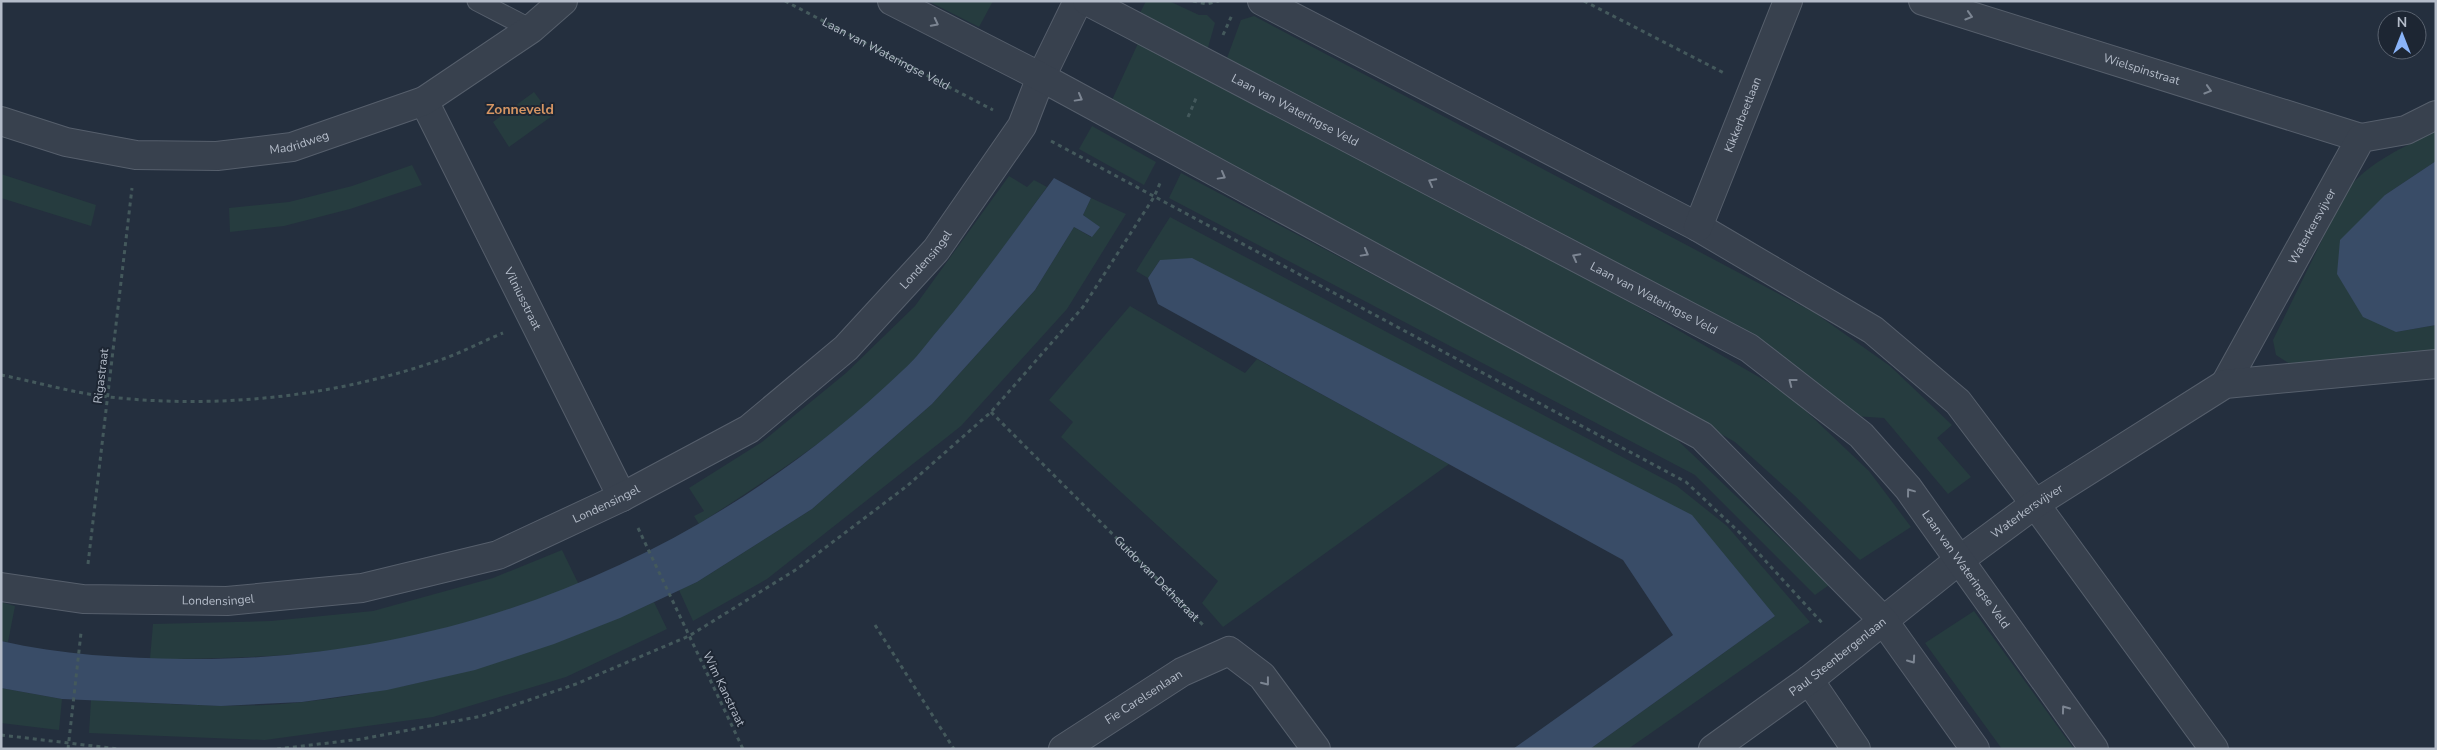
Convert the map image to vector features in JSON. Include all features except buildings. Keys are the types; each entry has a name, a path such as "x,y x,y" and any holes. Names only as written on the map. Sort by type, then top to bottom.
{"street":[{"name":"Madridweg","path":"1,121 66,142 136,156 217,156 292,147 424,101 531,29 562,1"},
{"path":"892,1 1041,78 1702,436 1883,620 1975,749"},
{"path":"1041,78 1078,1"},
{"name":"Laan van Wateringse Veld","path":"1087,1 1749,348 1860,435 1908,488 2094,749"},
{"path":"1262,1 1698,227 1872,330 1958,402 2214,749"},
{"name":"Kikkerbeetlaan","path":"1698,227 1788,1"},
{"name":"Wielspinstraat","path":"1923,1 2361,138"},
{"name":"Londensingel","path":"1,587 84,599 228,602 362,588 498,555 622,498 748,428 846,348 936,250 1022,126 1041,78"},
{"name":"Vilniusstraat","path":"424,101 622,498"},
{"path":"2361,138 2406,130 2436,115"},
{"name":"Waterkersvijver","path":"2225,384 2361,138"},
{"name":"Waterkersvijver","path":"1958,560 2035,504 2225,384 2436,364"},
{"name":"Paul Steenbergenlaan","path":"1713,749 1809,680 1958,560"},
{"path":"1229,651 1262,676 1316,749"},
{"name":"Fie Carelsenlaan","path":"1063,749 1182,672 1229,651"},
{"path":"1809,680 1856,749"}],"lane":[{"path":"477,1 531,29"}],"path":[{"name":"Laan van Wateringse Veld","path":"785,1 1686,482 1741,534 1824,626 1809,680"},
{"path":"1193,1 1207,4 1219,1"},
{"path":"1586,2 1753,88"},
{"name":"Rigastraat","path":"84,599 136,156"},
{"path":"277,749 362,739 482,716 576,684 689,636 797,569 907,486 991,412 1083,307 1154,197"},
{"path":"1,375 108,397 189,402 246,401 354,385 438,361 533,319"},
{"name":"Guido van Dethstraat","path":"991,412 1229,651"},
{"name":"Wim Kanstraat","path":"642,534 743,749"},
{"path":"875,625 954,749"},
{"path":"68,749 81,631"},
{"path":"1,735 119,749"}],"green space":[{"path":"928,1 993,1 979,27"},
{"path":"1146,1 1169,1 1199,15 1207,15 1215,23 1207,51 1140,13"},
{"path":"1254,16 1815,313 1890,366 1952,425 1937,438 1971,477 1948,494 1884,418 1854,416 1786,360 1227,58 1241,20"},
{"path":"1140,39 1633,304 1788,394 1869,471 1911,527 1860,560 1795,496 1735,442 1585,357 1112,100"},
{"path":"534,92 552,116 509,147 493,122"},
{"path":"1092,126 1156,162 1144,185 1079,149"},
{"path":"2436,131 2436,161 2385,195 2396,332 2436,325 2436,354 2290,364 2276,355 2273,340 2346,191 2365,171 2376,163"},
{"path":"412,165 422,185 350,209 284,226 230,232 229,208 289,202 352,186"},
{"path":"1181,173 1668,431 1829,585 1815,595 1695,475 1169,198"},
{"path":"1,174 96,205 91,226 1,198"},
{"path":"1009,176 1027,187 1034,180 1047,187 979,281 925,348 882,392 832,433 780,471 699,524 694,516 704,511 689,488 762,442 846,373 915,306"},
{"path":"1091,198 1126,214 1067,309 961,426 767,579 693,621 679,590 697,582 812,509 932,404 1035,290 1074,227 1091,237 1099,227 1083,215"},
{"path":"1170,217 1677,486 1727,526 1810,622 1628,749 1590,749 1775,616 1160,260 1148,278 1136,271"},
{"path":"1130,306 1245,373 1257,359 1449,464 1223,627 1202,603 1218,581 1061,437 1073,422 1049,400"},
{"path":"562,550 579,585 506,610 431,632 351,648 294,654 237,658 150,659 153,624 271,621 373,611 493,578"},
{"path":"1,602 15,606 8,642 1,641"},
{"path":"654,602 667,629 566,677 433,717 265,740 89,733 91,700 197,705 250,705 303,702 349,696 439,678 526,653 612,621"},
{"path":"1974,611 2074,749 2002,749 1925,643"},
{"path":"1,688 62,699 59,730 1,723"}],"water":[{"path":"2436,161 2436,325 2396,332 2363,317 2337,274 2340,240 2385,195"},
{"path":"1054,178 1091,198 1083,215 1100,227 1092,237 1074,227 1035,290 932,404 812,509 697,582 620,618 554,644 475,670 387,690 302,702 221,706 62,699 1,688 1,641 46,650 92,655 185,659 285,655 384,641 479,618 572,586 661,545 746,495 826,437 907,366 998,255"},
{"path":"1192,258 1692,515 1775,616 1590,749 1513,749 1673,635 1623,560 1158,304 1148,278 1160,260"}],"district":[{"name":"Zonneveld","path":"520,109"}]}
